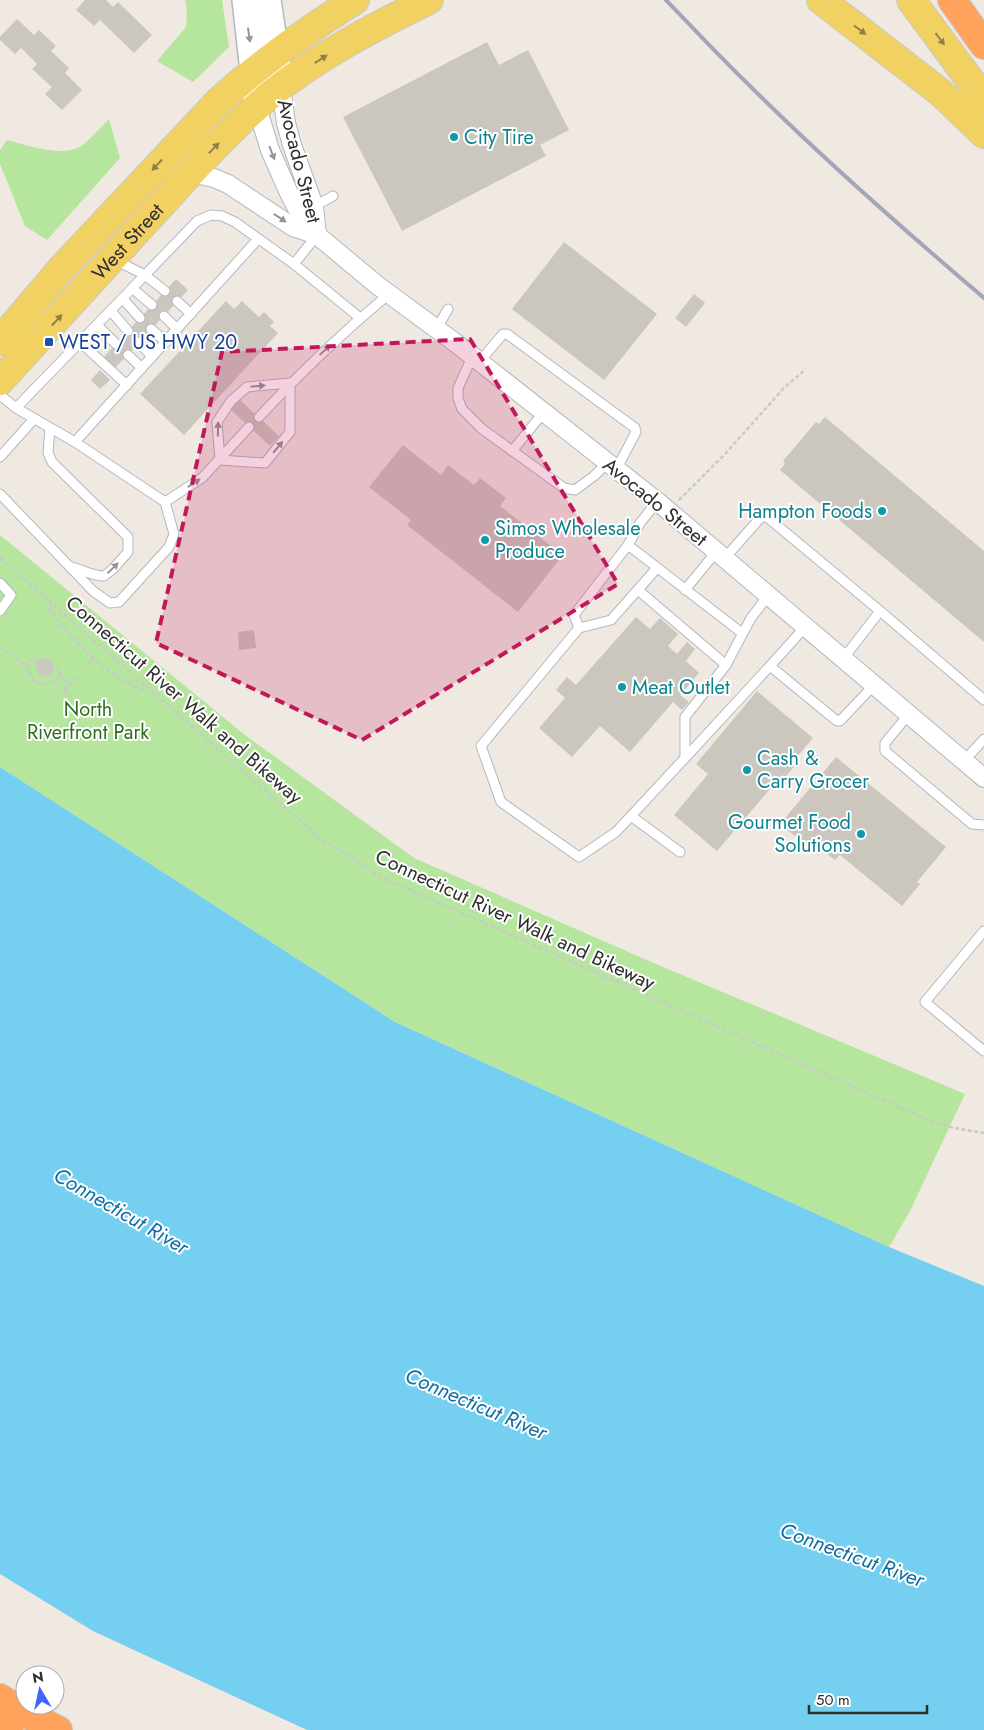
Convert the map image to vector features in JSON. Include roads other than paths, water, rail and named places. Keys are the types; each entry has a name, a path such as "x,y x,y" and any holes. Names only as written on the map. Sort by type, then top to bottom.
{"highway":[{"path":"952,0 984,44"},
{"path":"974,0 984,13"},
{"path":"6,1712 58,1730"}],"main road":[{"name":"West Street","path":"0,341 62,268 218,102 276,53 355,0"},
{"name":"West Street","path":"0,381 191,173 258,106 316,62 365,33 429,0"},
{"path":"821,0 941,93 984,134"},
{"path":"911,0 984,99"}],"street":[{"path":"245,0 258,106"},
{"path":"268,0 281,87"},
{"name":"Avocado Street","path":"281,87 286,123 307,210 317,235"},
{"name":"Avocado Street","path":"258,106 270,150 307,210"},
{"name":"Avocado Street","path":"191,173 214,178 228,184 293,227 317,235 389,294 437,328 662,507 984,778"}],"lane":[{"path":"307,210 333,196"},
{"path":"16,408 198,221 211,215 222,216 234,222 294,264 360,318"},
{"path":"294,264 317,235"},
{"path":"75,442 258,239"},
{"path":"112,259 145,275 165,291"},
{"path":"133,289 152,305"},
{"path":"259,417 290,383 360,318 389,294"},
{"path":"123,299 140,318"},
{"path":"177,301 191,314"},
{"path":"437,328 448,309"},
{"path":"110,311 128,331"},
{"path":"164,316 177,329"},
{"path":"97,325 116,344"},
{"path":"151,329 166,342"},
{"path":"503,334 506,334 635,428 636,432 612,467 594,476 575,490 564,488 482,429 462,409 458,398 458,388 476,359 503,334"},
{"path":"80,342 127,385"},
{"path":"139,342 152,357"},
{"path":"128,354 142,368"},
{"path":"220,460 265,463 290,432 290,383"},
{"path":"220,460 217,422 231,401 247,387 290,383"},
{"path":"0,395 16,408 75,442 165,502 174,534 169,547 119,602 110,603 93,591 0,494"},
{"path":"512,451 543,412"},
{"path":"0,457 34,418"},
{"path":"165,502 202,478 249,427"},
{"path":"50,428 48,453 52,462 128,537 128,552 104,576 94,576 81,568 70,567"},
{"path":"579,628 574,615 628,545 640,523 662,507"},
{"path":"685,590 761,517 767,516 984,700"},
{"path":"628,545 742,634"},
{"path":"657,568 611,620 579,628 481,746 501,802 579,857 616,832 805,627"},
{"path":"0,583 12,595 0,611"},
{"path":"638,590 726,665"},
{"path":"685,758 685,717 726,665 751,618 768,596"},
{"path":"843,659 880,611"},
{"path":"770,666 837,721 840,721 874,685"},
{"path":"909,714 885,743 885,751 972,824 984,825"},
{"path":"964,761 984,739"},
{"path":"631,816 680,852"},
{"path":"984,931 925,1002 984,1051"}],"water":[{"name":"Connecticut River","path":"0,767 395,1022 889,1247 984,1286 984,1730 307,1730 93,1631 0,1574"}],"railway":[{"path":"666,0 776,112 894,220 984,298"}],"place":[{"name":"City Tire","path":"454,137"},
{"name":"WEST / US HWY 20","path":"49,342"},
{"name":"Hampton Foods","path":"882,511"},
{"name":"Simos Wholesale Produce","path":"485,540"},
{"name":"Meat Outlet","path":"622,687"},
{"name":"Cash & Carry Grocer","path":"747,770"},
{"name":"Gourmet Food Solutions","path":"861,834"}],"park label":[{"name":"North Riverfront Park","path":"88,720"}]}
